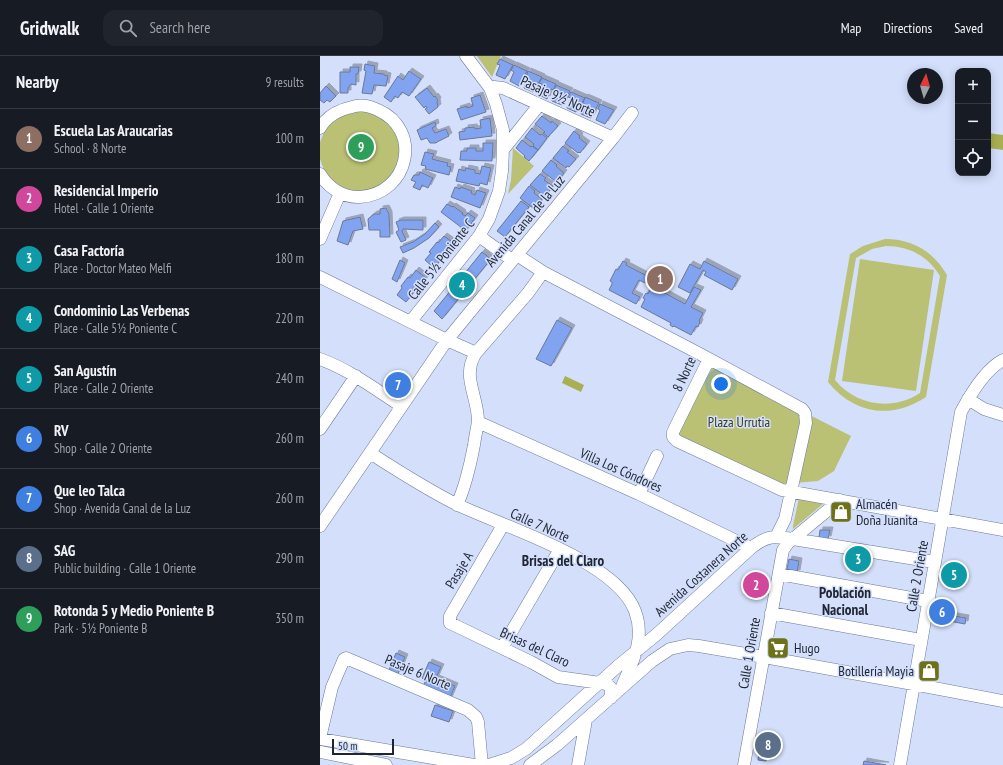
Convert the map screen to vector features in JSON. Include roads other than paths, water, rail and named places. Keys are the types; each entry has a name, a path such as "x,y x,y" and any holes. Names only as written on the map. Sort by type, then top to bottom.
{"street":[{"name":"Calle 5½ Poniente C","path":"411,321 480,236 489,219 499,191 502,171 503,130 490,88 466,56"},
{"name":"Pasaje 9½ Norte","path":"490,88 502,88 613,138"},
{"path":"320,128 329,117 342,109 357,105 372,107 386,113 397,124 404,137 406,152 403,167 396,180 385,190 370,196 355,197 340,193 329,186 320,174"},
{"path":"503,150 539,105"},
{"name":"Avenida Canal de la Luz","path":"320,526 447,340 632,113"},
{"path":"320,239 340,193"},
{"name":"8 Norte","path":"480,236 515,258 710,359 673,432 673,437 677,441 782,490 1003,530"},
{"path":"457,505 467,481 478,422 476,403 470,380 469,368 472,359 528,293 543,272"},
{"path":"320,277 476,353"},
{"path":"320,358 356,376 401,406"},
{"path":"710,359 798,406 805,413 806,423 785,519 776,537"},
{"name":"Calle 2 Oriente","path":"900,765 961,412 968,399 985,376 998,362 1003,360"},
{"path":"320,429 356,376"},
{"path":"968,399 984,409 1003,415"},
{"name":"Villa Los Cóndores","path":"478,422 639,494 751,548"},
{"name":"Calle 7 Norte","path":"370,453 434,493 457,505 560,549 595,568 622,592 633,607 639,629 637,651"},
{"path":"639,494 657,456"},
{"name":"Calle 1 Oriente","path":"744,765 783,550 788,543 840,500"},
{"name":"Pasaje A","path":"459,628 450,623 450,616 504,524"},
{"name":"Avenida Costanera Norte","path":"488,765 511,758 526,749 751,548 765,538 776,537 793,539 934,562"},
{"path":"502,648 560,549"},
{"path":"779,574 928,601"},
{"path":"772,613 921,640"},
{"name":"Brisas del Claro","path":"459,628 558,677 564,679 600,682"},
{"name":"Avenida Costanera Norte","path":"530,765 557,745 652,661 665,652 688,645 764,657"},
{"path":"637,651 643,657 652,661"},
{"name":"Avenida Costanera Norte","path":"622,688 637,651"},
{"path":"764,657 1003,701"},
{"name":"Pasaje 6 Norte","path":"320,738 332,687 346,658 468,710 476,718 482,765"},
{"path":"600,682 610,686 612,692 611,698"},
{"path":"579,760 586,720"},
{"path":"320,738 474,765"},
{"path":"557,745 572,746 579,760"},
{"path":"320,752 386,765"}],"place":[{"name":"Rotonda 5 y Medio Poniente B","path":"361,147"},
{"name":"Escuela Las Araucarias","path":"660,279"},
{"name":"Condominio Las Verbenas","path":"462,285"},
{"name":"Que leo Talca","path":"398,385"},
{"name":"Almacén Doña Juanita","path":"841,512"},
{"name":"Casa Factoría","path":"858,559"},
{"name":"San Agustín","path":"954,575"},
{"name":"Residencial Imperio","path":"756,585"},
{"name":"RV","path":"942,612"},
{"name":"Hugo","path":"778,648"},
{"name":"Botillería Mayia","path":"929,671"},
{"name":"SAG","path":"768,745"}],"district":[{"name":"Brisas del Claro","path":"563,560"},
{"name":"Población Nacional","path":"845,600"}],"park label":[{"name":"Plaza Urrutia","path":"739,422"}]}
